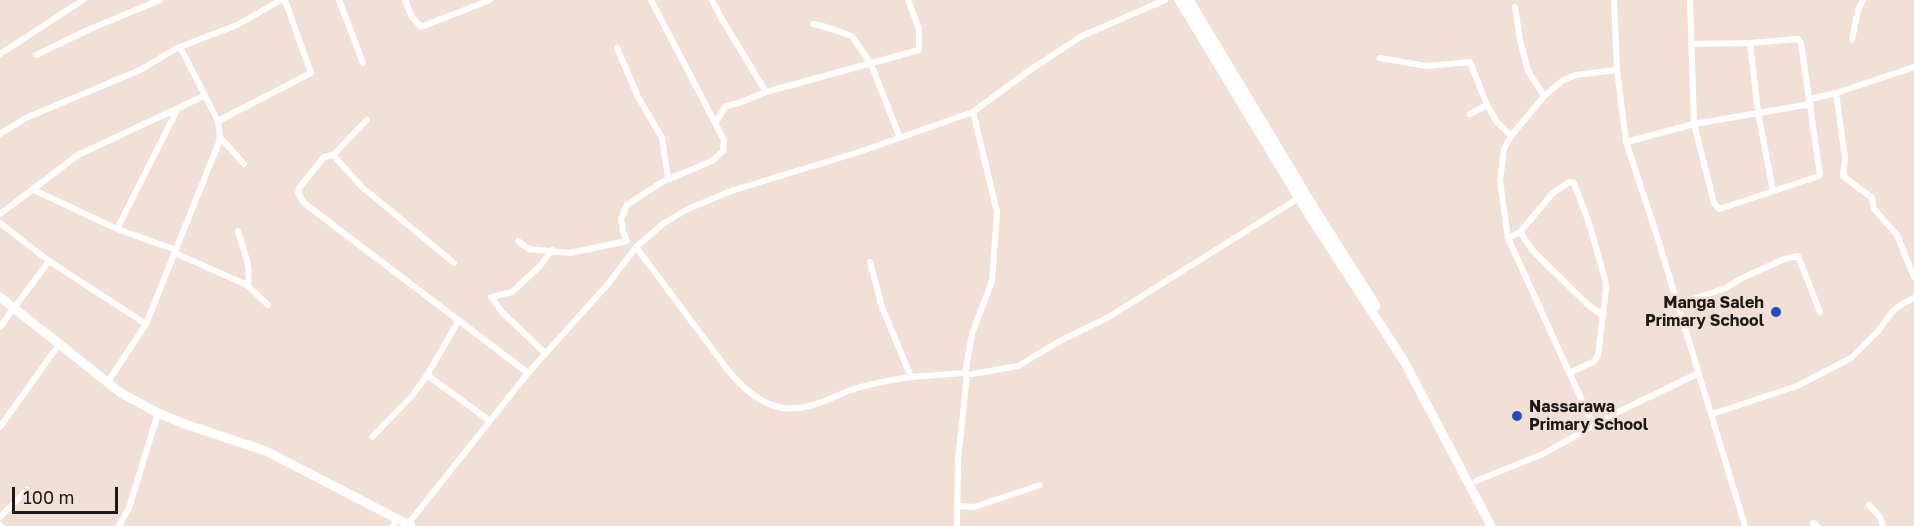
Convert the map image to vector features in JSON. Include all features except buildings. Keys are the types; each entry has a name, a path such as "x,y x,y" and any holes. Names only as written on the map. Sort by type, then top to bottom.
{"street":[{"path":"0,54 83,0"},
{"path":"36,55 90,29 160,0"},
{"path":"0,134 26,118 140,70 180,47 237,25 283,0 311,73 218,121"},
{"path":"339,0 363,63"},
{"path":"405,0 412,17 421,27 490,0"},
{"path":"518,241 529,249 570,253 627,241 621,219 627,205 669,178 712,161 723,151 724,140 651,0"},
{"path":"712,0 766,92"},
{"path":"715,123 726,106 740,104 766,92 919,50 919,29 908,0"},
{"path":"0,297 121,393 158,413 185,424 266,452 395,522 410,525 528,373 609,284 636,247 664,223 705,201 731,191 900,138 973,112 1030,70 1082,36 1165,0"},
{"path":"1179,0 1404,361 1491,526"},
{"path":"1189,0 1302,196 1409,358 1476,481 1496,526"},
{"path":"1614,0 1617,70 1626,142 1745,526"},
{"path":"1852,40 1858,10 1863,0"},
{"path":"1690,1 1691,44 1694,124 1714,203 1719,209 1820,175 1802,44 1798,39 1691,44"},
{"path":"1515,7 1528,71 1544,96"},
{"path":"813,24 852,36 871,64 900,138"},
{"path":"1750,43 1758,112 1773,190"},
{"path":"107,383 146,324 220,137 218,121 180,47"},
{"path":"617,48 638,97 662,138 669,178"},
{"path":"1380,58 1427,66 1470,62 1487,105 1497,122 1510,135"},
{"path":"1626,142 1694,124 1810,101 1914,67"},
{"path":"1593,425 1508,238 1500,181 1504,149 1510,135 1544,96 1562,81 1575,75 1617,70"},
{"path":"1836,93 1845,158 1843,176 1872,198 1874,209 1897,235 1914,277"},
{"path":"0,214 78,155 204,96"},
{"path":"1470,114 1487,105"},
{"path":"117,230 177,110"},
{"path":"957,526 958,460 966,374 972,334 992,281 997,212 973,112"},
{"path":"367,120 333,155 324,157 299,188 298,193 304,203 528,373"},
{"path":"220,137 244,164"},
{"path":"333,155 362,187 454,263"},
{"path":"1508,238 1520,232 1552,194 1569,182 1574,183 1605,279 1605,298 1598,356 1593,362 1569,374"},
{"path":"34,190 117,230 175,251 247,285 268,305"},
{"path":"636,247 742,388 767,405 784,409 808,407 867,386 911,377 966,374 1018,366 1060,341 1107,318 1302,196"},
{"path":"0,223 49,261 146,324"},
{"path":"238,231 249,269 247,285"},
{"path":"1520,232 1533,251 1587,304 1602,315"},
{"path":"545,353 502,312 491,297 512,292 540,266 552,250"},
{"path":"1678,304 1726,288 1740,279 1798,256 1820,312"},
{"path":"0,327 49,261"},
{"path":"870,262 882,307 911,377"},
{"path":"1712,414 1797,386 1851,358 1878,331 1892,312 1914,298"},
{"path":"372,437 412,396 459,320"},
{"path":"0,427 60,343"},
{"path":"1476,481 1543,454 1593,425 1699,373"},
{"path":"426,375 490,421"},
{"path":"119,526 129,508 158,413"},
{"path":"957,506 974,507 1040,485"},
{"path":"0,517 27,490"},
{"path":"1869,505 1880,517 1883,526"}],"place":[{"name":"Manga Saleh Primary School","path":"1776,312"},
{"name":"Nassarawa Primary School","path":"1517,416"}]}
